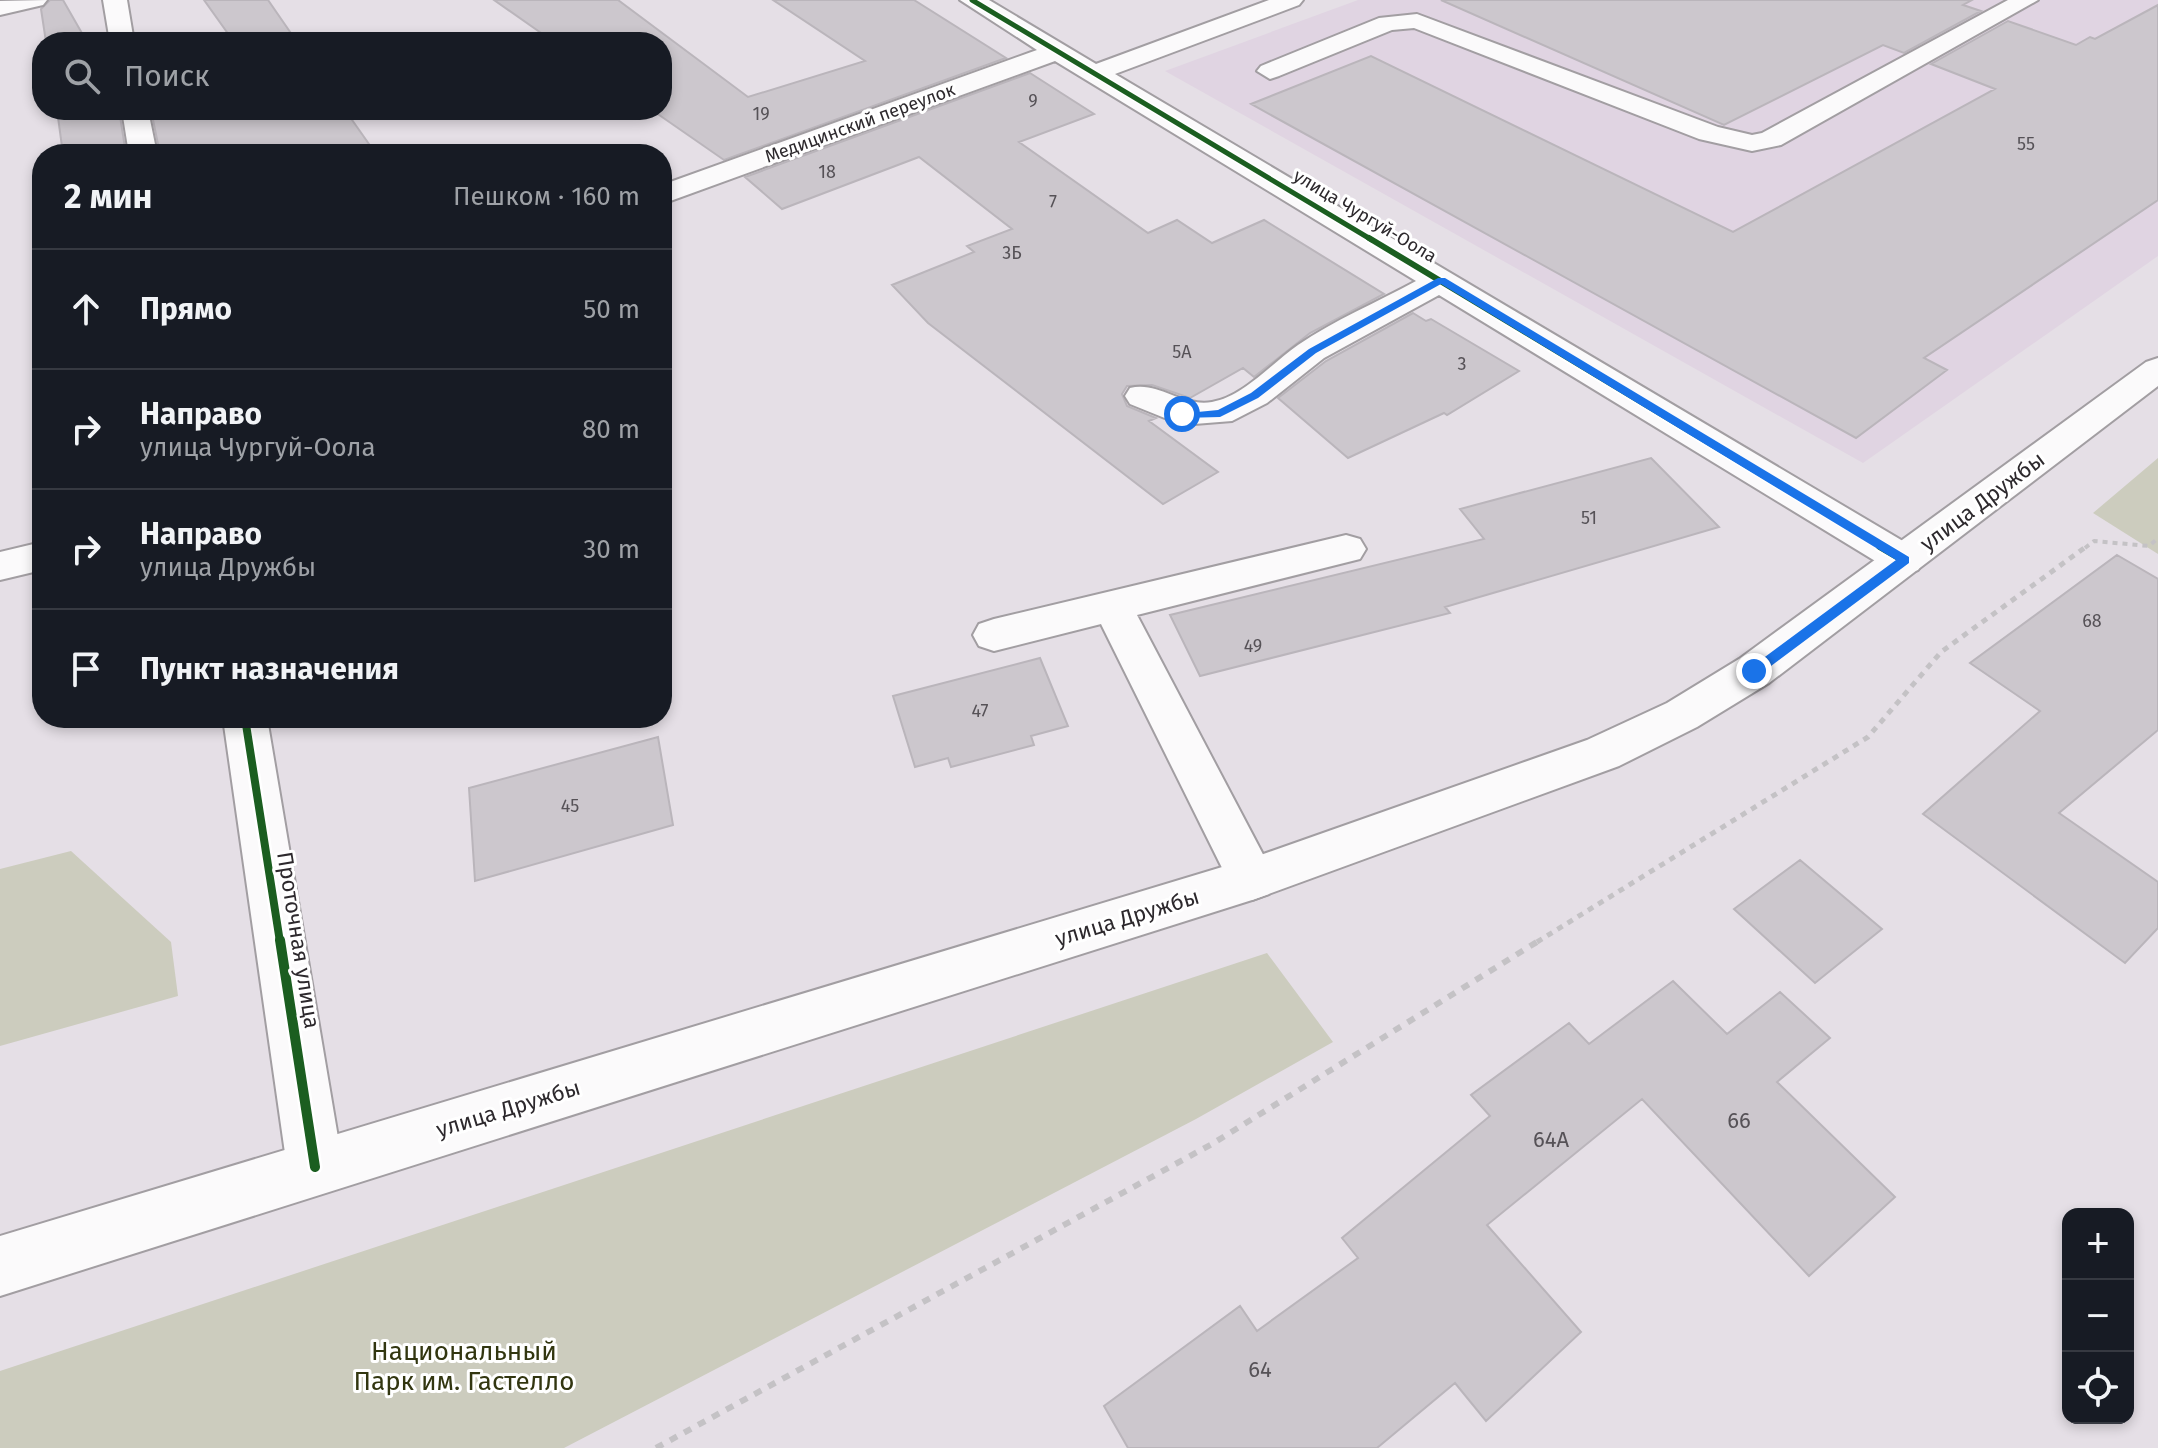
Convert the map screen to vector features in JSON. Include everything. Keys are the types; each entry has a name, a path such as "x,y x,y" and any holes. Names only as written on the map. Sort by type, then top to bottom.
{"street":[{"path":"0,8 35,0"},
{"path":"115,0 120,32"},
{"name":"улица Чургуй-Оола","path":"972,0 1904,560"},
{"path":"1095,73 1291,0"},
{"path":"1270,71 1388,23 1417,21 1709,133 1752,143 1771,139 2026,0"},
{"name":"Медицинский переулок","path":"672,191 1058,51"},
{"path":"137,120 141,144"},
{"path":"1142,396 1182,414 1220,413 1255,395 1312,351 1442,280"},
{"name":"улица Дружбы","path":"0,1266 1252,879 1603,753 1754,671 2158,369"},
{"path":"994,635 1346,549"},
{"path":"0,566 32,558"},
{"path":"1112,606 1252,879"},
{"name":"Проточная улица","path":"247,728 315,1167"}],"path":[{"path":"656,1448 1212,1144 1868,737 1941,652 2094,541 2149,546 2158,538"}],"shaded area":[{"path":"1358,0 2158,0 2158,256 1863,463 1165,71"}],"green space":[{"path":"2158,458 2158,554 2093,513"},
{"path":"71,851 171,942 178,996 0,1046 0,869"},
{"name":"Национальный Парк им. Гастелло","path":"1267,953 1333,1042 1196,1119 564,1448 0,1448 0,1371"}],"building":[{"path":"50,0 63,0 81,32 44,32 41,9"},
{"path":"204,0 268,0 290,32 227,32"},
{"path":"494,0 618,0 661,32 540,32"},
{"path":"773,0 914,0 1006,58 724,160 666,120 672,120 672,40 748,97 865,61"},
{"path":"1441,0 1972,0 1963,5 1981,11 1904,53 1883,45 1724,125"},
{"path":"2158,5 2158,200 1924,358 1947,370 1856,438 1251,104 1371,56 1733,232 1995,89 1931,64 2008,21 2076,45 2090,37 2095,39"},
{"path":"1030,73 1094,114 1019,142 1148,233 1177,220 1212,243 1264,220 1384,294 1310,333 1254,377 1243,368 1190,398 1152,385 1127,386 1122,394 1127,406 1156,418 1149,421 1218,472 1163,504 928,323 892,285 974,252 967,246 1012,229 919,157 782,209 745,177"},
{"path":"58,120 121,120 124,144 62,144"},
{"path":"153,120 352,120 369,144 158,144"},
{"path":"1413,313 1426,321 1431,319 1519,371 1447,415 1444,413 1348,458 1278,398 1326,361"},
{"path":"1651,458 1719,527 1445,607 1450,613 1200,676 1170,615 1484,539 1460,509"},
{"path":"2117,555 2158,579 2158,730 2059,813 2158,882 2158,928 2125,963 1923,814 2040,711 1970,663"},
{"path":"1040,658 1068,726 1031,736 1034,745 951,767 948,758 915,767 893,696"},
{"path":"658,737 673,825 475,881 469,788"},
{"path":"1800,860 1882,929 1815,983 1734,909"},
{"path":"1673,981 1727,1034 1780,992 1830,1038 1777,1082 1895,1197 1809,1276 1642,1099 1487,1225 1581,1332 1486,1421 1455,1383 1377,1448 1128,1448 1104,1406 1240,1306 1257,1331 1358,1258 1342,1238 1490,1116 1471,1095 1569,1023 1589,1044"}],"cycle path":[{"path":"972,0 1904,560"},
{"path":"247,728 315,1167"}],"route":[{"path":"1182,414 1220,413 1255,395 1312,351 1442,280 1808,498 1904,560 1754,671"}]}
